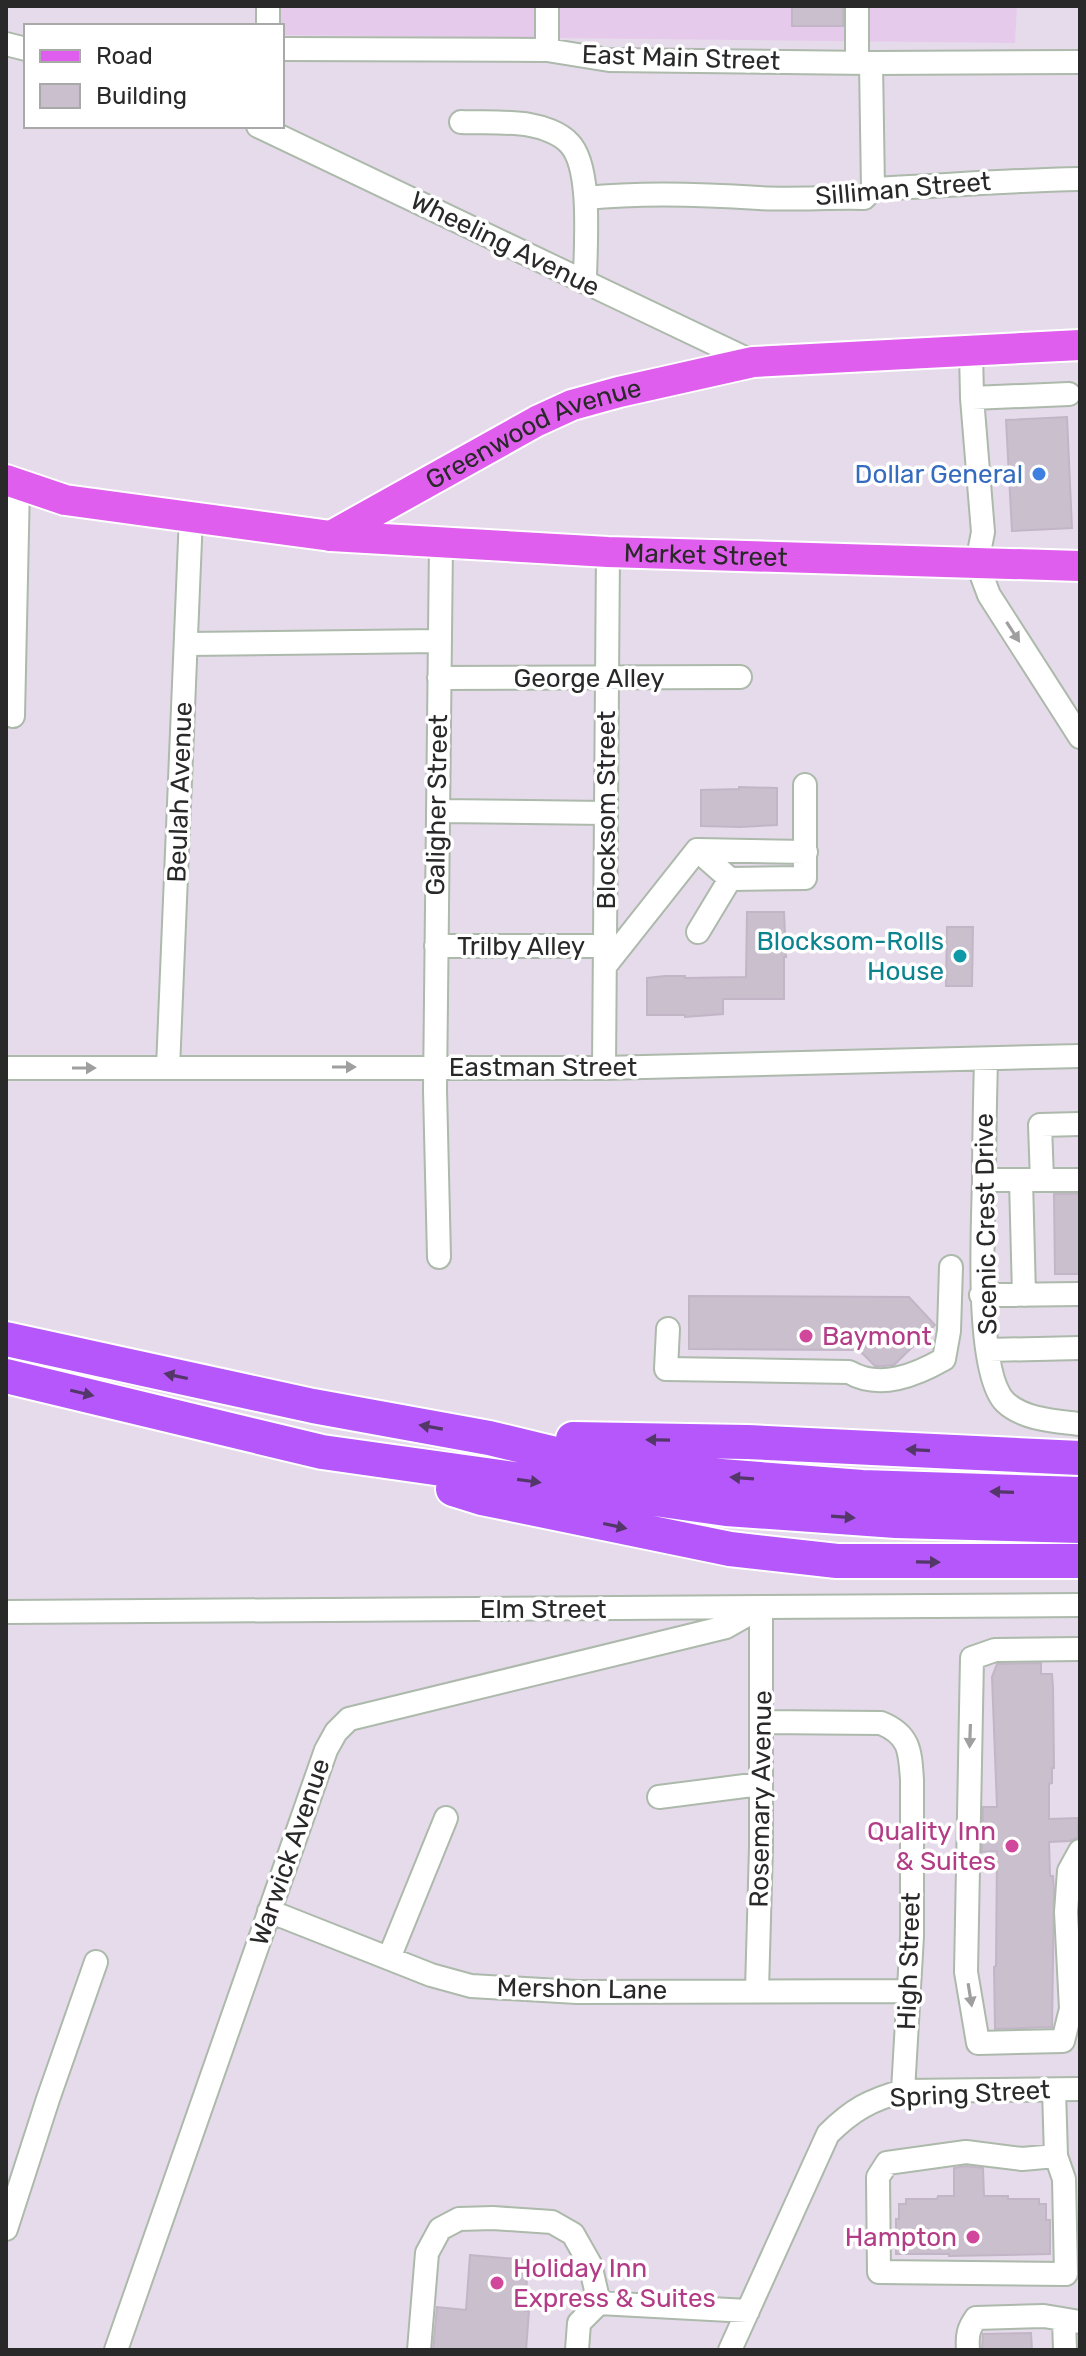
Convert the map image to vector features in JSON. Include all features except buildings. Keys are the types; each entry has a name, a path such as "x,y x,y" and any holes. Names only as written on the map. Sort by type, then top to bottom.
{"highway":[{"path":"6,1339 313,1406 489,1438 572,1458 708,1475 862,1487 1080,1494"},
{"path":"6,1376 322,1452 482,1498 730,1549 837,1561 1080,1561"},
{"path":"489,1438 747,1442 1080,1458"},
{"path":"322,1452 726,1509 896,1521 1080,1526"}],"main road":[{"name":"Greenwood Avenue","path":"331,536 537,421 572,405 619,392 753,362 1080,345"},
{"path":"10,483 65,500 331,536"},
{"name":"Market Street","path":"331,536 608,552 1080,566"}],"street":[{"path":"547,6 547,50"},
{"path":"857,6 873,189"},
{"name":"East Main Street","path":"284,49 547,50 609,60 1080,62"},
{"path":"461,122 529,125 554,133 570,143 583,169 586,198 585,282"},
{"name":"Wheeling Avenue","path":"262,128 753,362"},
{"name":"Silliman Street","path":"586,198 624,194 864,198 873,189 1080,179"},
{"path":"971,351 983,532 977,563 989,595 1080,737"},
{"path":"972,398 1069,394"},
{"path":"10,483 13,716"},
{"name":"Beulah Avenue","path":"168,1068 191,516"},
{"name":"Galigher Street","path":"439,1257 436,946 441,544"},
{"name":"Blocksom Street","path":"604,1068 608,552"},
{"path":"187,644 438,641"},
{"name":"George Alley","path":"439,678 740,677"},
{"path":"697,850 730,879 805,878 805,785"},
{"path":"438,811 606,813"},
{"path":"697,850 806,852"},
{"path":"606,956 697,850"},
{"path":"698,932 730,879"},
{"name":"Trilby Alley","path":"436,946 606,956"},
{"name":"Eastman Street","path":"6,1068 604,1068 1080,1056"},
{"name":"Scenic Crest Drive","path":"986,1059 981,1295 995,1386 1005,1401 1021,1413 1080,1424"},
{"path":"1024,1295 1031,1180 1040,1125 1080,1124"},
{"path":"984,1180 1080,1180"},
{"path":"668,1329 666,1369 849,1372 861,1379 894,1380 922,1372 944,1359 949,1331 951,1267"},
{"path":"981,1295 1080,1294"},
{"path":"988,1350 1080,1348"},
{"name":"Elm Street","path":"6,1612 1080,1605"},
{"name":"Rosemary Avenue","path":"757,1990 761,1863 761,1607"},
{"name":"Warwick Avenue","path":"116,2350 326,1750 336,1732 349,1719 726,1627 761,1607"},
{"path":"1080,1649 995,1650 972,1658 966,1972 978,2043 1063,2041 1075,2009 1066,1912 1080,1851"},
{"name":"High Street","path":"762,1722 881,1723 897,1729 907,1743 912,1780 912,1936 903,2091"},
{"path":"659,1797 760,1784"},
{"path":"389,1958 446,1818"},
{"name":"Mershon Lane","path":"269,1911 431,1975 471,1986 577,1992 908,1991"},
{"path":"6,2229 96,1962"},
{"name":"Spring Street","path":"730,2350 828,2134 849,2113 879,2097 903,2091 1080,2089"},
{"path":"1054,2090 1056,2156 1064,2179 1066,2274 879,2272 878,2177 887,2163 966,2152 1022,2159 1056,2156"},
{"path":"419,2350 427,2253 440,2229 459,2219 552,2222 573,2234 590,2264 599,2303"},
{"path":"577,2350 579,2323 599,2303 748,2311"},
{"path":"968,2350 969,2327 976,2318 1044,2316 1072,2321"},
{"path":"979,2350 980,2330 984,2327 1072,2321"},
{"path":"1065,2350 1072,2321"}],"shaded area":[{"path":"258,6 1017,6 1015,43 284,35 284,24 259,24"}],"place":[{"name":"Dollar General","path":"1039,474"},
{"name":"Blocksom-Rolls House","path":"960,956"},
{"name":"Baymont","path":"806,1336"},
{"name":"Quality Inn & Suites","path":"1012,1846"},
{"name":"Hampton","path":"973,2237"},
{"name":"Holiday Inn Express & Suites","path":"497,2283"}]}
